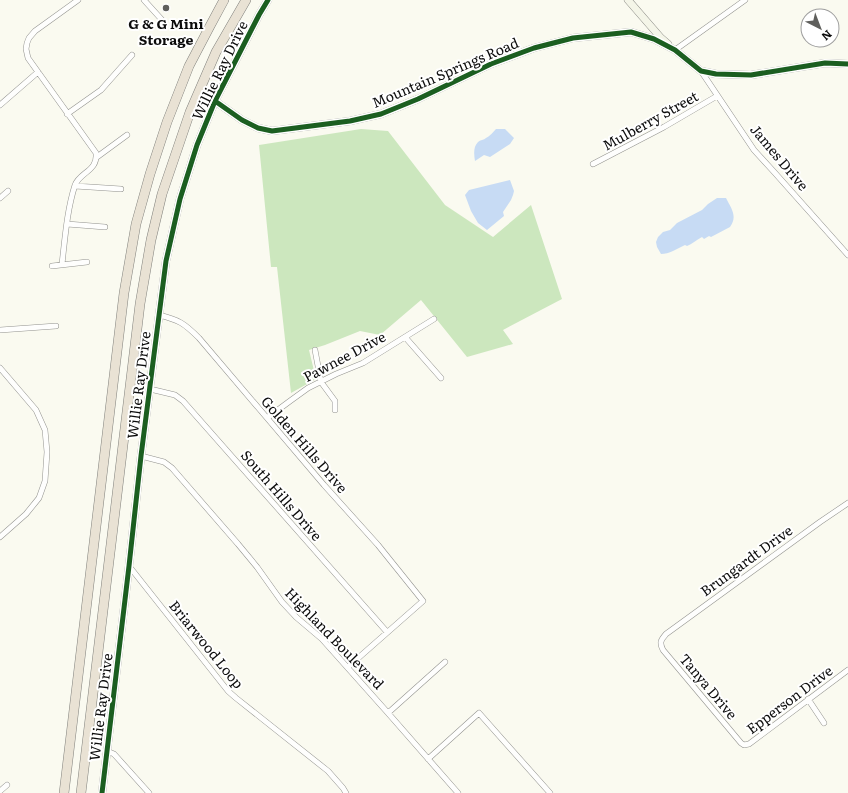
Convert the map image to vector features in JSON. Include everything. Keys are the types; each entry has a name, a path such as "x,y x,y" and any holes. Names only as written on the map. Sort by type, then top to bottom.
{"highway":[{"path":"64,793 124,293 136,224 167,122 189,66 224,0"},
{"path":"81,793 140,304 151,240 162,194 190,112 216,52 246,0"}],"street":[{"path":"78,0 35,31 29,38 26,49 28,58 67,114 94,149 97,157"},
{"path":"144,0 163,21"},
{"name":"Willie Ray Drive","path":"102,793 141,456 166,261 180,199 197,145 215,101 268,0"},
{"path":"628,0 661,38 674,50 745,0"},
{"name":"Mountain Springs Road","path":"215,101 242,120 258,128 272,131 350,121 380,114 418,99 491,64 534,48 573,38 631,32 654,39 674,50 701,70 716,74 751,74 825,63 848,64"},
{"path":"67,114 100,90 132,55"},
{"name":"James Drive","path":"701,70 754,150 848,255"},
{"path":"0,105 38,72"},
{"name":"Mulberry Street","path":"593,164 664,127 717,96"},
{"path":"62,264 69,211 75,186 79,179 94,165 97,157 127,135"},
{"path":"75,186 121,189"},
{"path":"0,198 8,191"},
{"path":"67,224 105,227"},
{"path":"52,266 87,262"},
{"name":"Golden Hills Drive","path":"159,315 174,318 186,325 210,350 324,485 378,545 424,601 387,632"},
{"name":"Pawnee Drive","path":"267,418 308,388 363,363 434,319"},
{"path":"0,330 56,326"},
{"path":"405,337 441,378"},
{"path":"315,350 321,382 335,401 335,410"},
{"path":"0,368 36,410 45,430 47,452 45,481 39,498 26,514 0,537"},
{"name":"South Hills Drive","path":"150,389 175,395 183,401 387,632"},
{"name":"Highland Boulevard","path":"141,456 164,462 172,468 238,544 282,602 296,617 322,639 348,667 458,793"},
{"name":"Brungardt Drive","path":"661,640 674,627 848,503"},
{"name":"Briarwood Loop","path":"129,566 228,691 328,771 346,793"},
{"path":"348,667 387,632"},
{"name":"Tanya Drive","path":"661,640 663,650 744,745"},
{"path":"388,713 445,662"},
{"name":"Epperson Drive","path":"744,745 749,744 848,670"},
{"path":"808,700 824,723"},
{"path":"428,759 478,713 550,793"},
{"path":"106,751 114,754 149,793"},
{"path":"0,791 7,785"}],"green space":[{"path":"361,129 388,131 445,205 493,237 531,205 562,299 503,330 513,344 467,357 421,300 380,335 360,331 309,350 316,379 291,393 277,267 271,267 259,145"}],"water":[{"path":"496,129 505,129 514,138 510,144 490,157 484,155 475,161 474,151 476,144 489,136"},
{"path":"510,180 514,191 511,200 503,212 504,216 487,230 478,223 471,211 465,195 469,190"},
{"path":"717,198 726,198 732,209 734,216 730,227 711,237 709,236 704,239 702,237 687,246 685,245 670,252 661,254 656,242 658,237 663,232 670,230 677,223 702,210"}],"cycle path":[{"path":"102,793 141,456 166,261 180,199 197,145 215,101 268,0"},
{"path":"215,101 242,120 258,128 272,131 350,121 381,114 418,99 491,64 534,48 573,38 631,32 654,39 675,50 701,71 716,74 751,75 825,63 848,64"}],"place":[{"name":"G & G Mini Storage","path":"166,8"}]}
